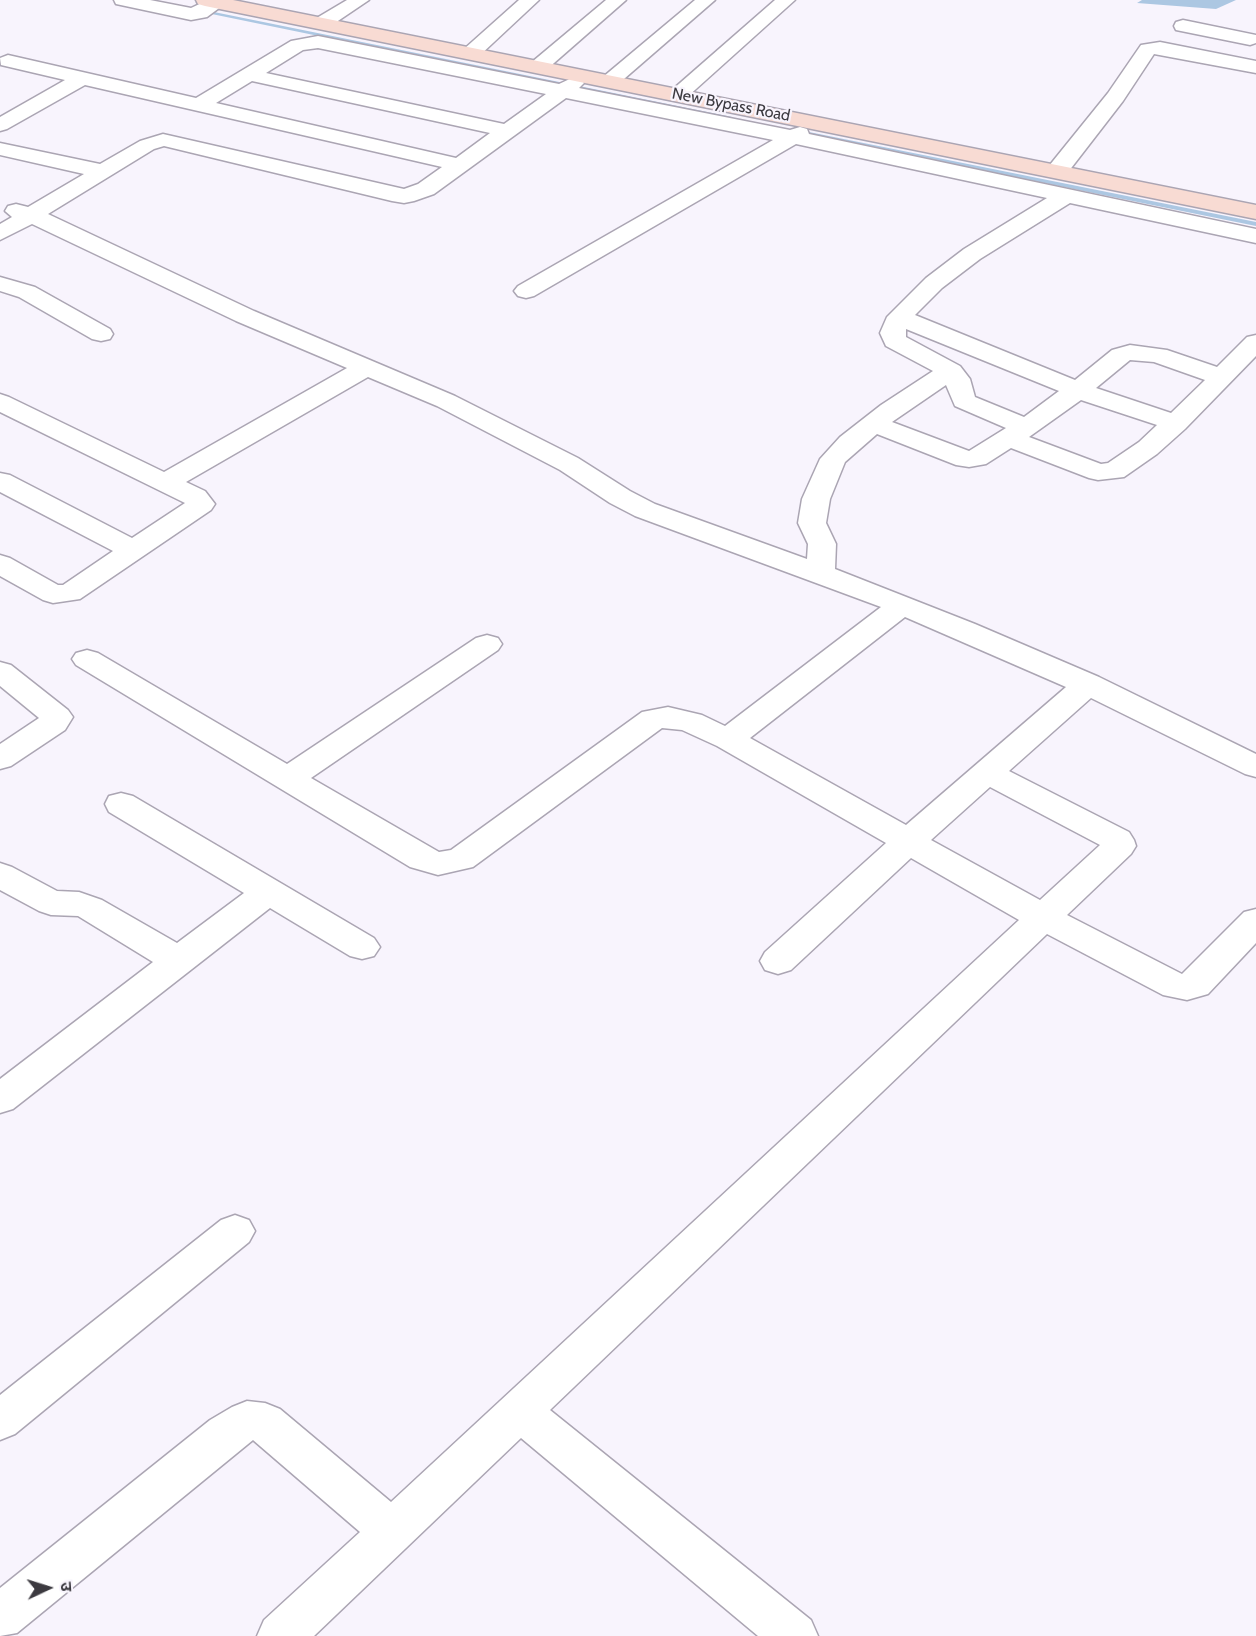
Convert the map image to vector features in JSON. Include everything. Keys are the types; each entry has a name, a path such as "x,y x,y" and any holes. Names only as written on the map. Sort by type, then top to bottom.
{"main road":[{"name":"New Bypass Road","path":"210,5 322,23 539,66 572,85 610,81 679,94 698,110 804,131 1057,171 1256,212"}],"street":[{"path":"123,0 191,14 210,5"},
{"path":"322,23 360,0"},
{"path":"471,53 530,0"},
{"path":"539,66 617,0"},
{"path":"610,81 706,0"},
{"path":"679,94 786,0"},
{"path":"1183,26 1253,37"},
{"path":"1220,60 1253,37"},
{"path":"200,104 298,45 311,41 572,85 804,131 1067,195 1256,236"},
{"path":"1057,171 1116,98 1148,49 1160,48 1256,67"},
{"path":"8,61 460,165"},
{"path":"250,75 508,131"},
{"path":"0,125 81,79"},
{"path":"0,234 147,145 163,140 404,196 426,189 572,85"},
{"path":"526,291 804,131"},
{"path":"0,150 105,172"},
{"path":"964,401 957,379 951,370 895,341 892,333 899,317 934,283 972,254 1067,195"},
{"path":"0,207 32,215 245,316 456,406 569,464 620,497 645,510 965,630 1088,684 1256,767"},
{"path":"0,284 27,292 101,334"},
{"path":"899,317 1078,390 1176,423"},
{"path":"925,386 964,401 1019,433 1098,472 1108,472 1122,467 1148,448 1256,342"},
{"path":"874,424 956,457 977,458 1019,433 1121,355 1130,352 1158,355 1221,377"},
{"path":"166,482 366,368"},
{"path":"820,574 822,544 812,523 816,499 833,459 849,442 925,386 951,370"},
{"path":"0,402 166,482 195,497 201,504 135,551 65,594 53,594 0,564"},
{"path":"0,481 135,551"},
{"path":"728,740 902,605"},
{"path":"288,778 487,644"},
{"path":"87,659 422,859 438,864 461,859 653,718 668,717 686,721 728,740 1042,917 1176,986 1195,985 1256,921"},
{"path":"0,671 57,717 54,723 0,759"},
{"path":"778,961 909,841 1088,684"},
{"path":"281,1636 1119,846 1117,840 987,773"},
{"path":"121,804 362,947"},
{"path":"0,875 51,903 79,904 90,908 178,960"},
{"path":"0,1099 268,892"},
{"path":"0,1421 235,1231"},
{"path":"519,1411 795,1636"},
{"path":"0,1617 247,1420 265,1422 392,1531"}],"water":[{"path":"1142,0 1236,0 1216,9 1137,3"}],"waterway":[{"path":"204,11 732,119"},
{"path":"804,133 1256,224"}]}
